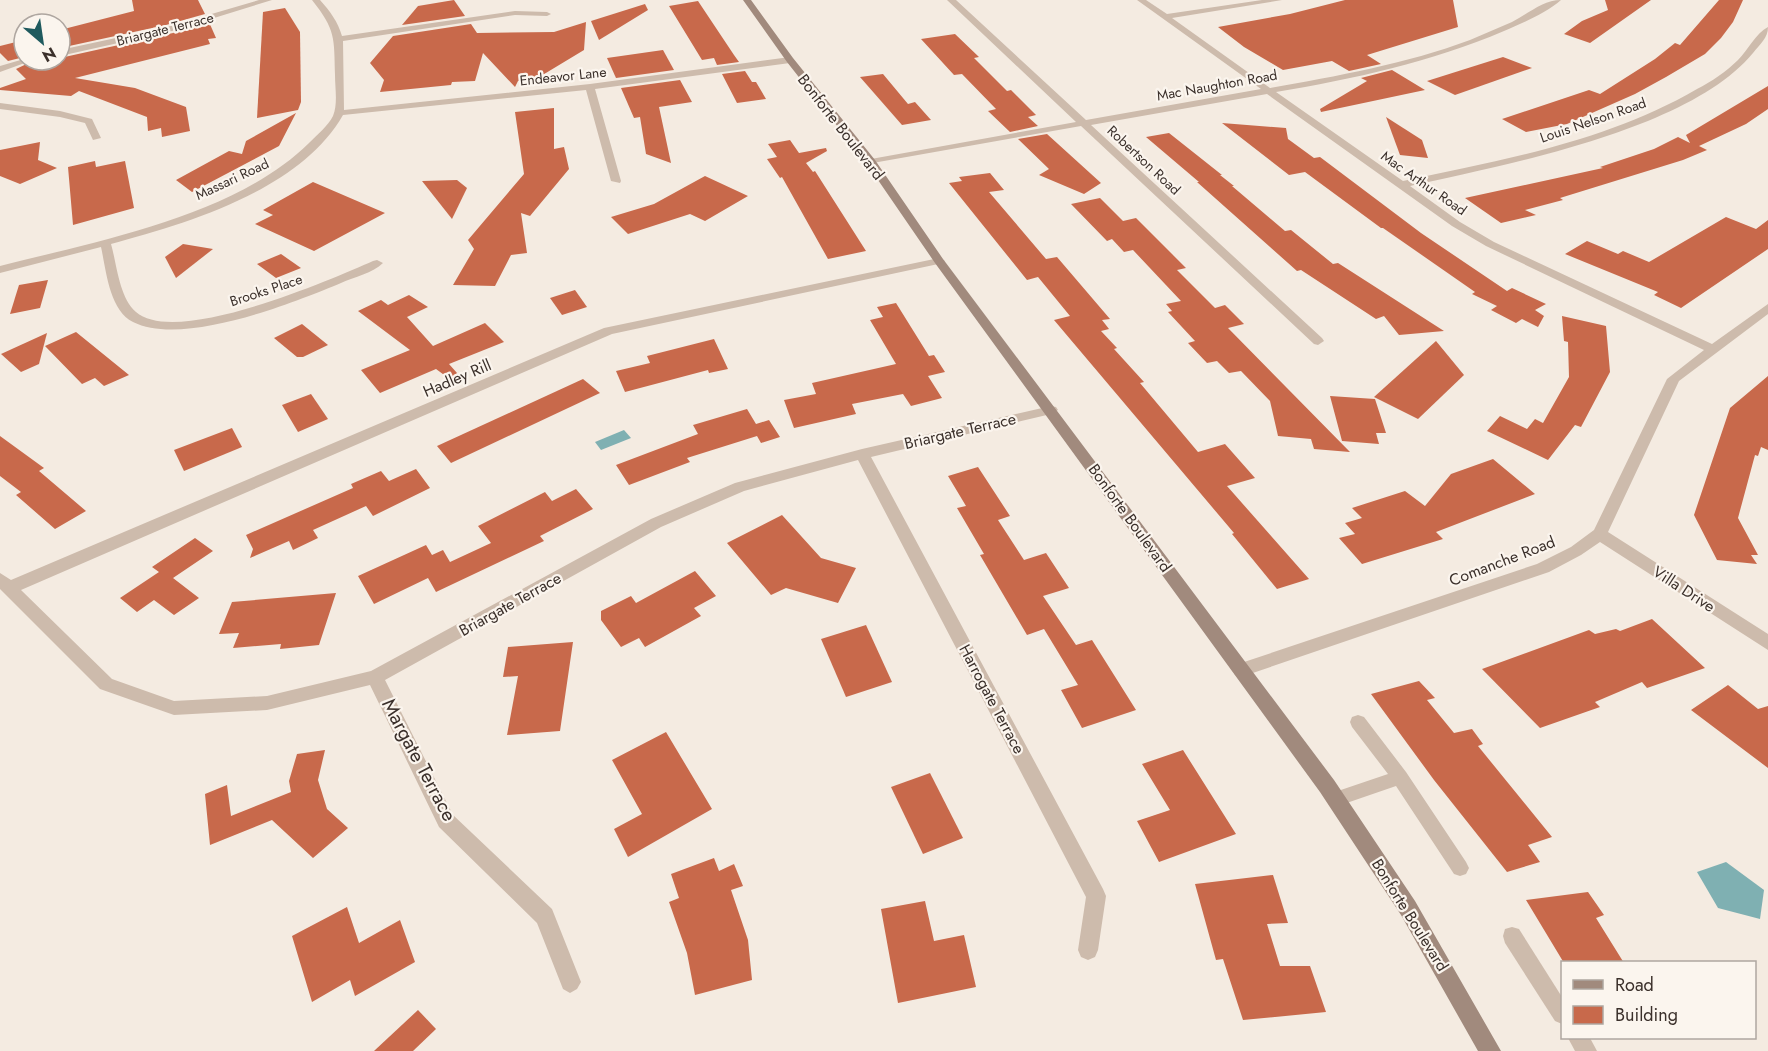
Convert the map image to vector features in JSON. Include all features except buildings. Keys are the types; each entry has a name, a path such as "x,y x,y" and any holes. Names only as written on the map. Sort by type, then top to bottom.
{"main road":[{"name":"Bonforte Boulevard","path":"747,0 790,60 870,162 939,261 1051,410 1335,799 1408,908 1490,1051"}],"street":[{"name":"Briargate Terrace","path":"72,50 169,29 268,0"},
{"path":"316,0 331,17 339,39 339,113"},
{"name":"Robertson Road","path":"951,0 1318,341"},
{"name":"Mac Arthur Road","path":"1141,0 1456,224 1490,244 1713,350"},
{"path":"1166,17 1278,0"},
{"name":"Mac Naughton Road","path":"870,162 1268,90 1396,64 1464,45 1525,20 1557,0"},
{"path":"339,39 516,13 547,14"},
{"name":"Louis Nelson Road","path":"1401,184 1563,147 1632,124 1703,90 1737,64 1764,37 1768,29"},
{"name":"Endeavor Lane","path":"339,113 590,87 790,60"},
{"path":"590,87 616,181"},
{"path":"0,106 60,114 89,121 96,138"},
{"name":"Massari Road","path":"0,270 105,242 225,202 282,173 318,141 339,113"},
{"name":"Brooks Place","path":"105,242 120,300 136,319 170,326 234,317 326,287 377,263"},
{"name":"Hadley Rill","path":"3,586 608,331 939,261"},
{"name":"Comanche Road","path":"1241,670 1543,568 1576,551 1600,534 1674,379 1768,308"},
{"name":"Briargate Terrace","path":"3,586 106,684 174,708 267,703 375,677 656,523 740,487 862,454 1051,410"},
{"name":"Harrogate Terrace","path":"862,454 1096,896 1088,950"},
{"name":"Villa Drive","path":"1600,534 1768,643"},
{"name":"Margate Terrace","path":"375,677 446,821 545,916 570,982"}],"lane":[{"path":"1358,722 1400,777 1460,868"},
{"path":"1335,799 1400,777"},
{"path":"1512,936 1561,1011"}],"water":[{"path":"624,430 631,438 601,450 595,442"},
{"path":"1726,862 1764,890 1760,919 1718,908 1697,872"}]}
